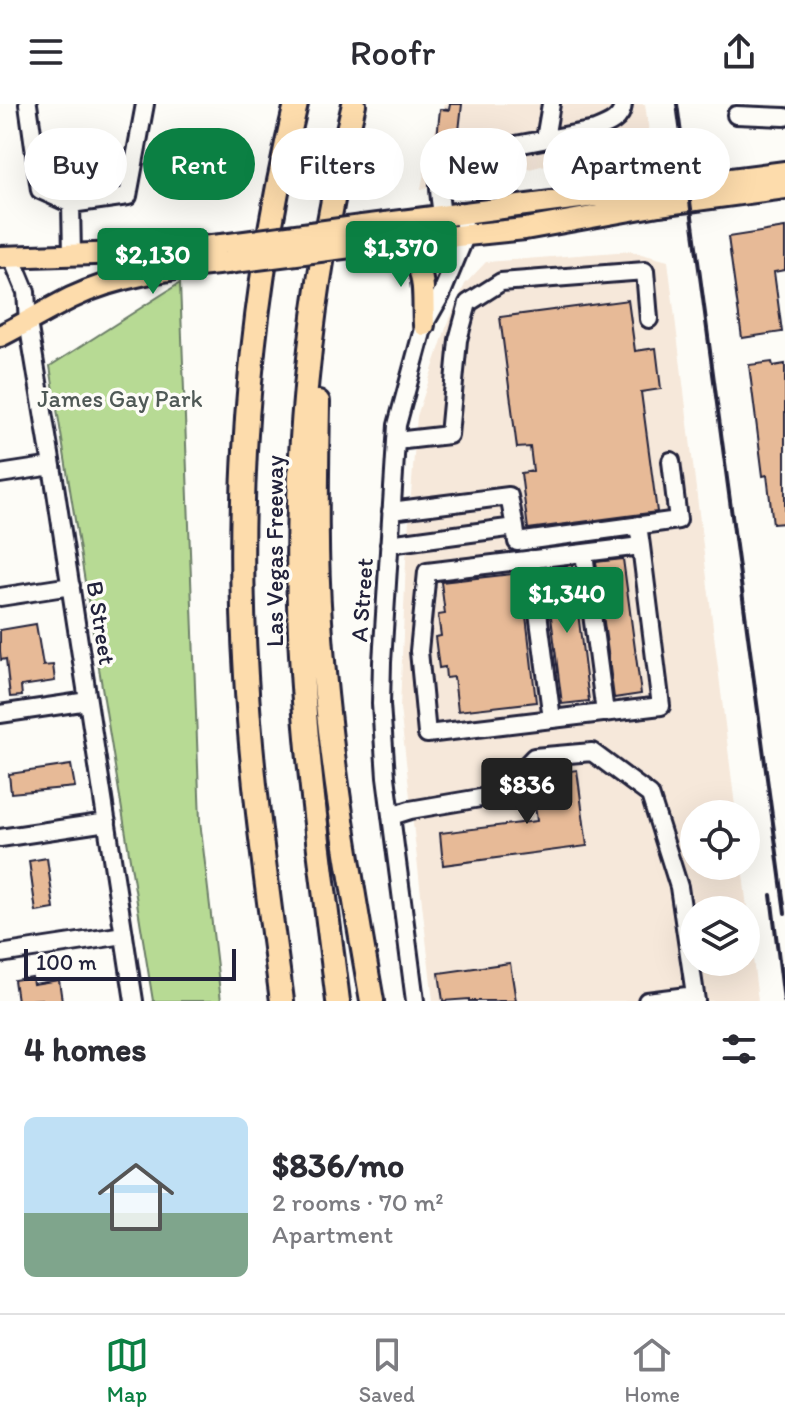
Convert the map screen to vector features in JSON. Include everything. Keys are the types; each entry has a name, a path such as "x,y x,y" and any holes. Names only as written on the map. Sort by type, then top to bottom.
{"highway":[{"name":"Las Vegas Freeway","path":"282,1001 250,737 243,538 245,446 256,328 271,220 296,104"},
{"name":"Las Vegas Freeway","path":"338,1001 308,761 298,568 305,400 334,192 354,104"},
{"path":"322,265 317,521 320,622 339,802 372,1001"}],"main road":[{"path":"0,336 72,298 131,278 228,254 361,236 442,216 785,172"},
{"path":"389,242 525,229 659,205 785,188"},
{"path":"361,236 389,242 415,257 422,273 424,325"},
{"path":"5,257 156,252 228,254"}],"street":[{"path":"28,104 40,190 71,204 128,196 145,104"},
{"path":"547,128 551,104"},
{"path":"600,128 618,117 623,104"},
{"path":"736,115 785,117"},
{"path":"442,216 438,173 444,162 453,157 543,139"},
{"path":"71,204 72,254"},
{"name":"A Street","path":"415,1001 391,816 381,704 391,511 397,425 424,325 441,295 465,237 463,214"},
{"name":"B Street","path":"5,257 26,292 28,322 134,1001"},
{"path":"396,441 449,435 458,340 468,303 501,282 645,271 649,319"},
{"path":"391,511 509,496 517,542 678,520 671,461"},
{"path":"0,474 52,466"},
{"path":"638,525 641,546 661,706 427,734 419,651 427,572 641,546"},
{"path":"389,544 515,527"},
{"path":"584,553 605,713"},
{"path":"531,559 552,719"},
{"path":"0,597 71,586"},
{"path":"0,714 88,701"},
{"path":"391,816 498,795 534,757 592,752 650,795 679,887 696,998 647,1001"},
{"path":"0,838 107,822"},
{"path":"0,954 124,935"}],"shaded area":[{"path":"444,104 645,104 648,128 543,128 543,166 527,170 527,128 436,128"},
{"path":"630,251 668,261 734,800 680,800 680,880 744,880 746,896 680,896 680,976 755,976 758,1001 433,1001 400,708 406,560 417,416 446,328 465,284 486,262"}],"green space":[{"name":"James Gay Park","path":"180,283 200,821 221,1001 153,1001 50,366"}],"building":[{"path":"450,104 462,104 459,128 438,128 440,109 449,110"},
{"path":"785,228 785,270 774,272 782,332 742,338 728,237"},
{"path":"628,300 635,351 656,348 661,389 641,392 657,512 528,529 521,473 533,471 530,447 517,448 500,317"},
{"path":"772,362 773,366 785,364 785,523 773,524 767,475 763,476 749,365"},
{"path":"623,559 641,694 614,698 596,562"},
{"path":"572,565 589,701 562,704 545,569"},
{"path":"521,573 536,702 458,711 454,677 446,678 445,667 439,668 435,637 441,636 438,615 445,614 441,582"},
{"path":"36,624 43,666 53,665 55,681 21,686 22,696 10,697 6,659 1,660 0,630"},
{"path":"71,765 75,787 11,793 9,774"},
{"path":"577,770 587,846 443,865 440,833 537,821 531,776"},
{"path":"47,858 54,909 36,912 29,861"},
{"path":"510,963 516,1001 443,1001 439,973"},
{"path":"32,977 33,984 59,980 62,1001 17,1001 14,980"}],"railway":[{"path":"677,104 785,913"},
{"path":"771,895 784,1001"}]}
